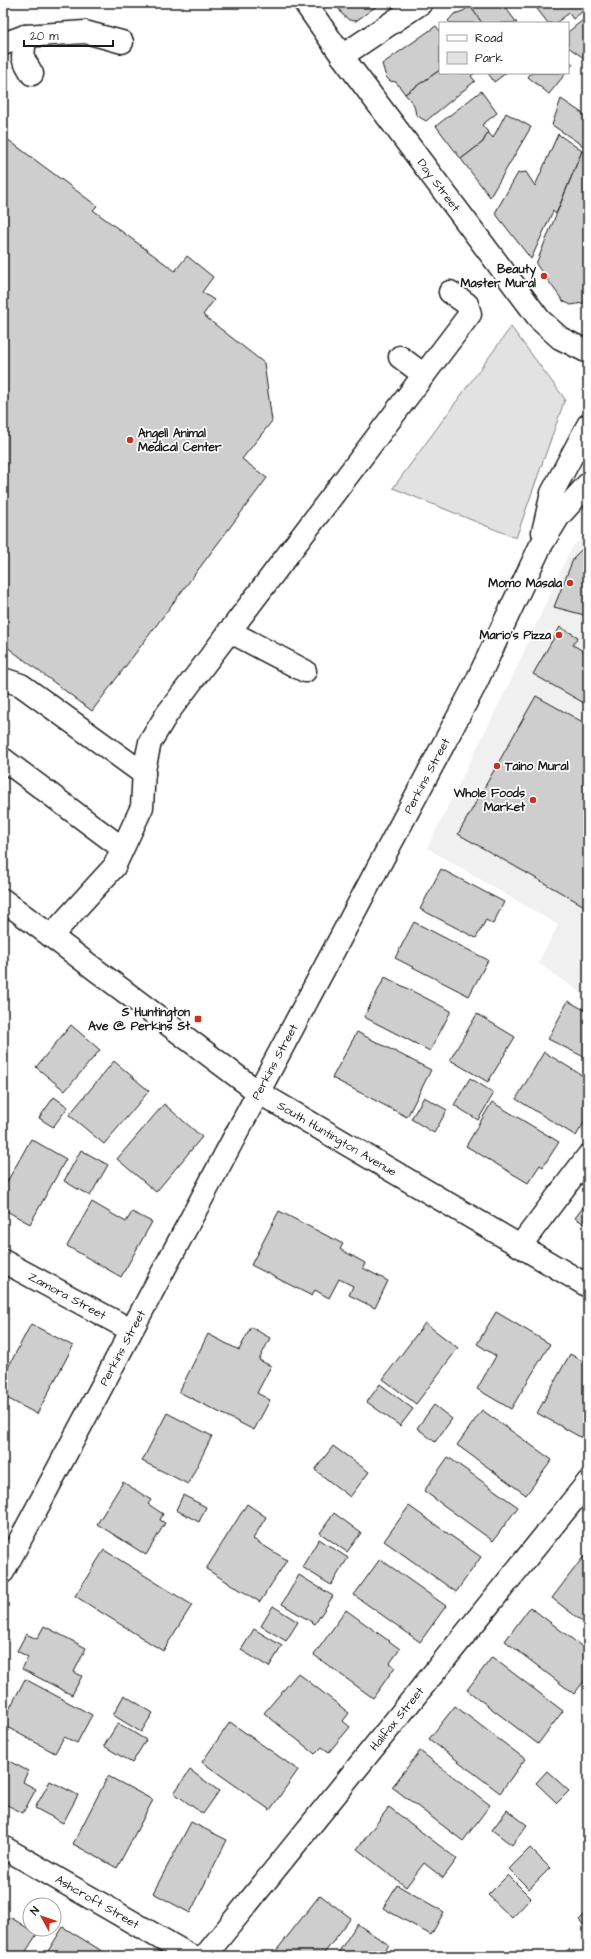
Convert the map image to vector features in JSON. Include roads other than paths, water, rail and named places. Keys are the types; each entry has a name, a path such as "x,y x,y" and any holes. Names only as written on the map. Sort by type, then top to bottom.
{"main road":[{"name":"Day Street","path":"305,3 342,56 540,320 560,338 588,352"},
{"path":"342,56 421,3"},
{"path":"3,44 25,36 85,32 122,42"},
{"path":"25,36 23,58 32,74"},
{"path":"51,936 114,866 142,807 144,774 150,742 166,714 470,314 467,304 450,292"},
{"path":"400,356 424,375"},
{"name":"Perkins Street","path":"540,547 552,494 588,425"},
{"name":"Perkins Street","path":"3,1572 474,687 540,547 559,516 588,484"},
{"path":"230,631 305,671"},
{"path":"3,679 21,686 144,774"},
{"path":"3,759 122,848"},
{"name":"South Huntington Avenue","path":"3,900 258,1092 588,1286"},
{"path":"520,1246 588,1156"},
{"name":"Zamora Street","path":"3,1261 131,1330"},
{"name":"Halifax Street","path":"205,1956 588,1482"},
{"name":"Ashcroft Street","path":"3,1847 191,1956"}],"place":[{"name":"Beauty Master Mural","path":"544,276"},
{"name":"Angell Animal Medical Center","path":"130,440"},
{"name":"Momo Masala","path":"570,583"},
{"name":"Mario's Pizza","path":"559,635"},
{"name":"Taino Mural","path":"497,766"},
{"name":"Whole Foods Market","path":"533,800"},
{"name":"S Huntington Ave @ Perkins St","path":"198,1019"}]}
